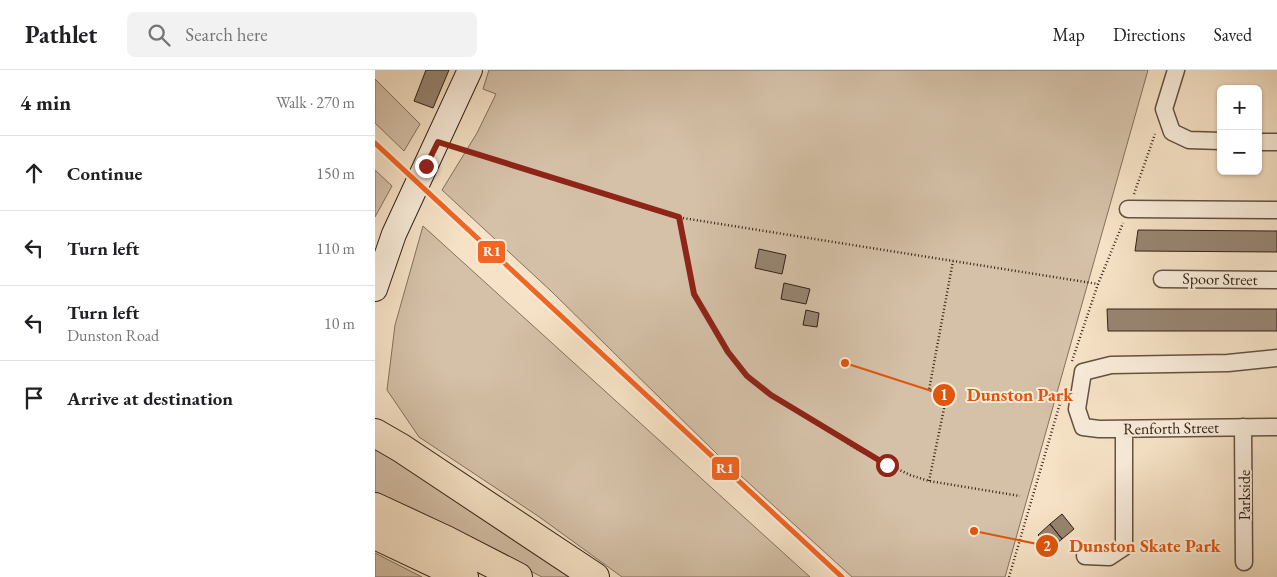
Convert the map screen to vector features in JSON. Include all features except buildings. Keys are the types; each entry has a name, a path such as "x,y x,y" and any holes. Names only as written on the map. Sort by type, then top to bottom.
{"highway":[{"path":"375,418 385,433 401,448"},
{"path":"375,433 401,448 595,577"},
{"path":"375,507 446,540 518,577"},
{"path":"375,535 464,577"}],"street":[{"path":"375,289 394,234 470,70"},
{"path":"1176,70 1164,109 1172,132 1189,140 1217,141"},
{"path":"1262,142 1277,142"},
{"path":"1128,209 1277,210"},
{"name":"Spoor Street","path":"1162,279 1277,280"},
{"name":"Renforth Street","path":"1277,358 1228,363 1111,365 1083,372 1077,409 1083,427 1124,429 1277,427"},
{"name":"Parkside","path":"1243,427 1244,562"},
{"path":"1085,556 1109,557 1124,547 1124,429"}],"path":[{"path":"1070,366 1098,284 1128,209 1164,109"},
{"path":"438,142 679,217 1098,284"},
{"path":"679,217 694,294 728,352 747,376 771,395 803,413 858,450 910,476 929,481 1021,496"},
{"path":"929,481 947,394 929,390 953,261"},
{"path":"1009,577 1065,384"}],"shaded area":[{"path":"489,70 1148,70 1005,577 852,577 719,456 551,291 442,190 477,133 496,94 483,89"},
{"path":"375,79 420,124 404,151 375,123"},
{"path":"375,170 392,186 375,217"},
{"path":"423,226 810,577 622,577 538,516 419,437 387,390 395,325"},
{"path":"375,447 578,577 542,577 403,506 375,495"},
{"path":"375,553 422,577 375,577"}],"transit line":[{"name":"R1","path":"375,143 842,577"}],"place":[{"name":"Dunston Park","path":"845,363"},
{"name":"Dunston Skate Park","path":"974,531"}],"route":[{"path":"426,166 438,142 499,159 670,216 679,217 694,294 728,352 747,376 771,395 803,413 858,450 887,465"}]}
